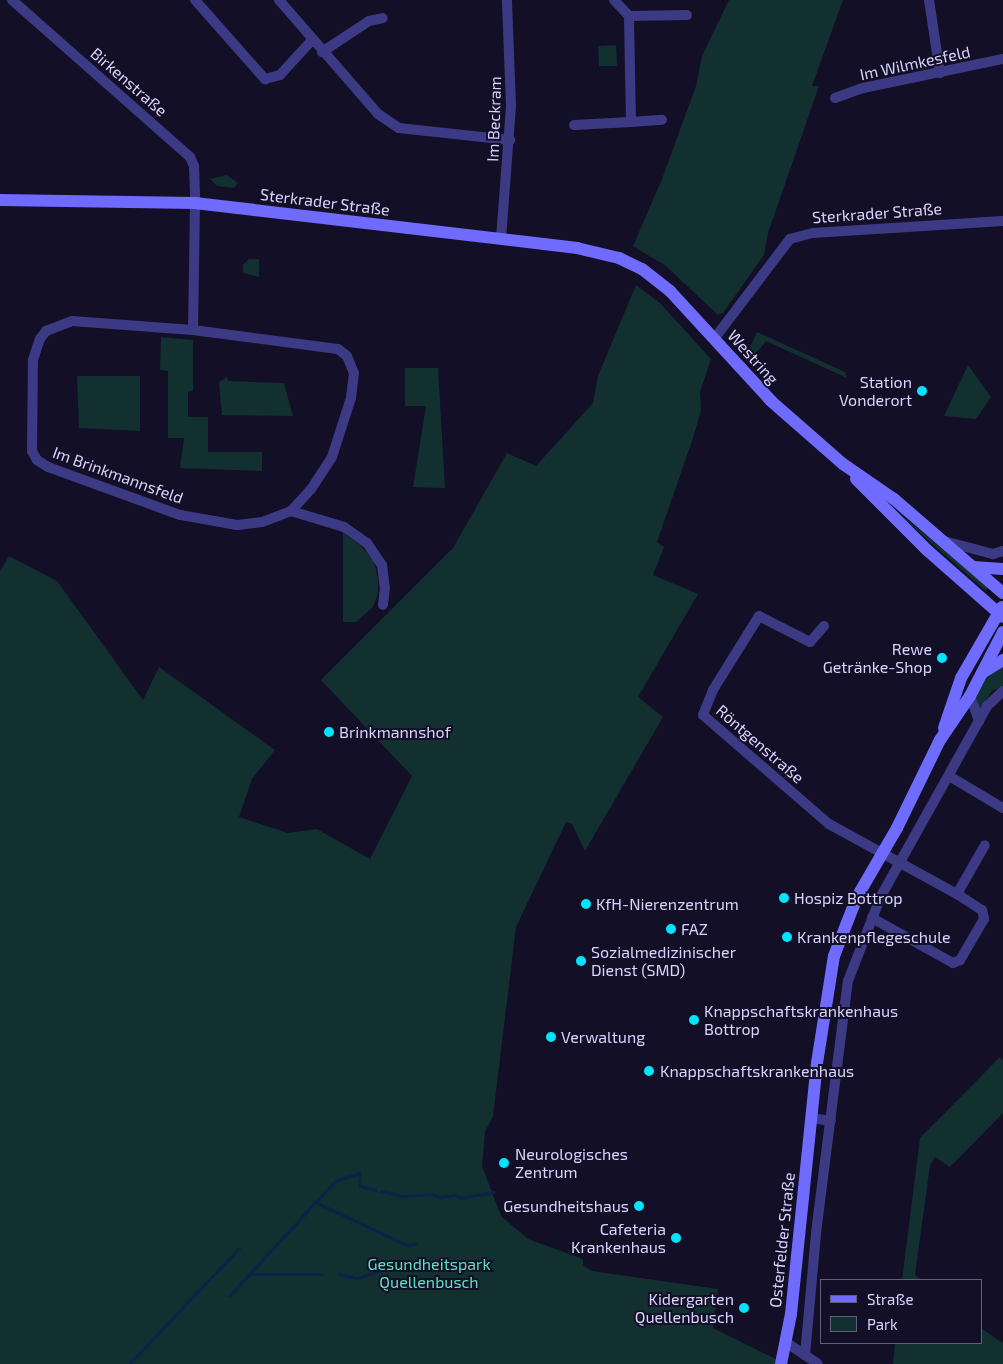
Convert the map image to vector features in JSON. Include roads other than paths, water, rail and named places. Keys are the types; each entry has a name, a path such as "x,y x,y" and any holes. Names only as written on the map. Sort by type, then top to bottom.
{"main road":[{"name":"Sterkrader Straße","path":"0,200 195,203 577,248 614,256 642,269"},
{"name":"Westring","path":"642,269 670,291 771,401 842,464 874,500 1001,611"},
{"name":"Westring","path":"842,464 894,499 1003,594"},
{"path":"973,567 1003,569"},
{"name":"Osterfelder Straße","path":"940,740 954,692 974,651 1001,611"},
{"name":"Osterfelder Straße","path":"782,1364 787,1342 812,1118 834,956 850,912 940,740 970,696 1003,632"},
{"path":"980,674 1003,660"}],"street":[{"name":"Birkenstraße","path":"12,0 184,148 194,166 195,203"},
{"path":"196,0 266,79 280,75 311,41"},
{"path":"279,0 311,41 378,114 399,128 510,140"},
{"name":"Im Beckram","path":"501,240 510,140 507,0"},
{"path":"614,0 629,16 631,122"},
{"path":"929,0 940,73"},
{"path":"629,16 687,15"},
{"path":"322,52 369,21 383,18"},
{"name":"Im Wilmkesfeld","path":"835,98 863,88 1003,59"},
{"path":"574,125 662,120"},
{"path":"193,330 195,203"},
{"name":"Sterkrader Straße","path":"711,335 790,239 813,233 1003,221"},
{"name":"Im Brinkmannsfeld","path":"72,321 193,330 327,346 338,349 351,363 354,373 351,398 332,457 311,489 291,511 248,524 209,522 174,513 76,479 37,460 32,451 33,360 40,339 46,331 56,324 72,321"},
{"path":"291,511 344,527 367,543 382,565 385,588 383,605"},
{"path":"943,541 993,554 1003,551"},
{"name":"Röntgenstraße","path":"824,626 810,642 758,616 713,690 703,715 829,824 882,853"},
{"name":"Osterfelder Straße","path":"805,1355 847,985 872,918 900,862 979,721 993,698 1003,691"},
{"path":"970,696 979,721"},
{"path":"949,776 1003,808"},
{"path":"957,894 985,845"},
{"path":"872,918 953,963 960,960 984,920 982,910 957,894 882,853"},
{"path":"829,983 847,985"},
{"path":"812,1118 831,1120"},
{"path":"787,1342 818,1364"}],"waterway":[{"path":"229,1296 335,1181 359,1173 360,1186 375,1190"},
{"path":"381,1191 402,1196 432,1194 440,1197 456,1195 461,1198 493,1192"},
{"path":"315,1202 407,1245 416,1244"},
{"path":"129,1364 239,1248"},
{"path":"339,1274 357,1278 394,1266"},
{"path":"249,1274 322,1274"}],"place":[{"name":"Station Vonderort","path":"922,391"},
{"name":"Rewe Getränke-Shop","path":"942,658"},
{"name":"Brinkmannshof","path":"329,732"},
{"name":"Hospiz Bottrop","path":"784,898"},
{"name":"KfH-Nierenzentrum","path":"586,904"},
{"name":"FAZ","path":"671,929"},
{"name":"Krankenpflegeschule","path":"787,937"},
{"name":"Sozialmedizinischer Dienst (SMD)","path":"581,961"},
{"name":"Knappschaftskrankenhaus Bottrop","path":"694,1020"},
{"name":"Verwaltung","path":"551,1037"},
{"name":"Knappschaftskrankenhaus","path":"649,1071"},
{"name":"Neurologisches Zentrum","path":"504,1163"},
{"name":"Gesundheitshaus","path":"639,1206"},
{"name":"Cafeteria Krankenhaus","path":"676,1238"},
{"name":"Kidergarten Quellenbusch","path":"744,1308"}],"park label":[{"name":"Gesundheitspark Quellenbusch","path":"429,1273"}]}
